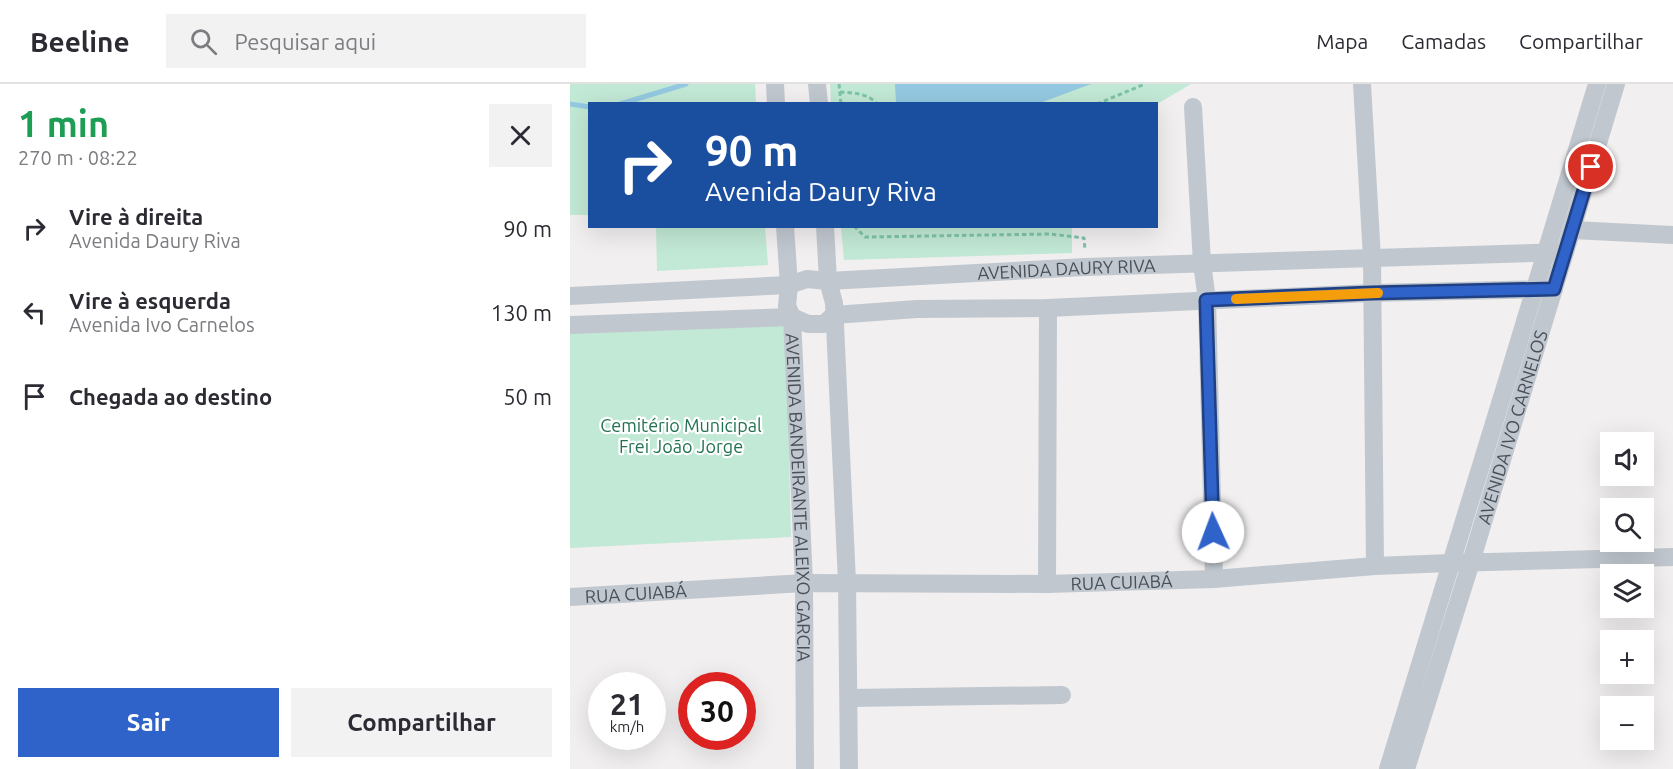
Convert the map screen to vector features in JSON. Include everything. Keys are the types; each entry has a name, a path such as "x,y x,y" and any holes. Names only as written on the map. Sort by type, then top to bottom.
{"street":[{"path":"775,84 776,102"},
{"path":"818,84 819,102"},
{"path":"1362,84 1372,258 1375,566"},
{"name":"AVENIDA IVO CARNELOS","path":"1406,769 1471,562 1556,251 1597,84"},
{"name":"AVENIDA IVO CARNELOS","path":"1556,251 1573,230 1616,84"},
{"path":"1193,107 1206,300 1214,579"},
{"name":"AVENIDA BANDEIRANTE ALEIXO GARCIA","path":"785,228 789,285 787,306 792,318 804,583 805,769"},
{"path":"825,228 828,281 834,303 847,582 849,769"},
{"path":"1573,230 1673,235"},
{"name":"AVENIDA DAURY RIVA","path":"570,296 789,285 807,279 828,281 1085,267 1556,251"},
{"name":"AVENIDA DAURY RIVA","path":"570,325 792,318 808,324 824,324 834,315 917,309 1048,308 1371,293 1545,289"},
{"name":"AVENIDA IVO CARNELOS","path":"1388,769 1450,563 1545,289"},
{"path":"1047,584 1048,308"},
{"name":"RUA CUIABÁ","path":"570,597 804,583 1047,584 1214,579 1375,566 1673,557"},
{"path":"849,698 1062,695"}],"path":[{"path":"839,84 841,102"},
{"path":"1102,102 1145,84"},
{"path":"840,92 859,94 874,99 876,102"},
{"path":"856,228 865,237 1050,234 1084,238 1085,267"}],"green space":[{"path":"570,84 755,84 756,102 588,102 588,215 570,215"},
{"path":"830,84 1191,84 1158,103 831,102"},
{"path":"656,228 765,228 768,265 657,271"},
{"path":"841,228 1072,228 1072,253 844,260"},
{"name":"Cemitério Municipal Frei João Jorge","path":"786,323 791,537 570,548 570,332"}],"water":[{"path":"895,84 1091,84 1043,102 896,102"}],"waterway":[{"path":"627,102 686,84"},
{"path":"570,104 588,107"}],"slow traffic":[{"path":"1236,299 1378,293"}],"route":[{"path":"1213,532 1206,300 1554,289 1591,167"}]}
